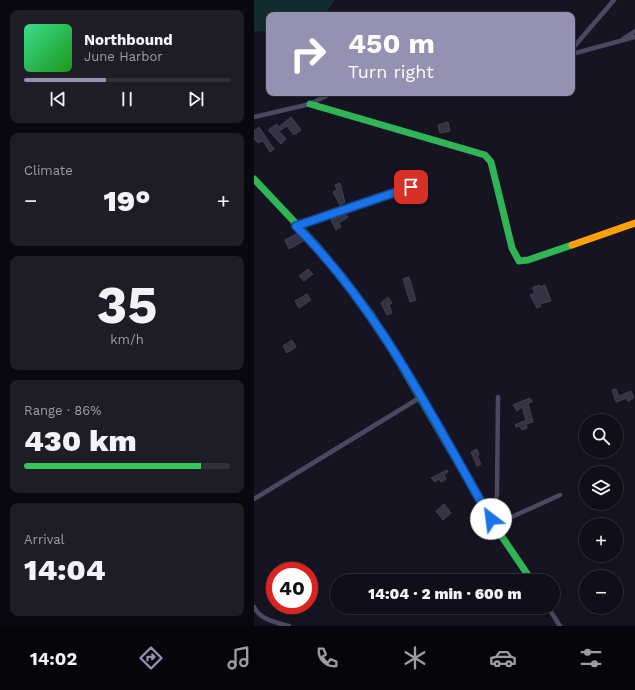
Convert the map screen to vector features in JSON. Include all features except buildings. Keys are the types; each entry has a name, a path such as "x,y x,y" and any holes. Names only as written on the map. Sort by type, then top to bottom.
{"street":[{"path":"575,46 614,0"},
{"path":"619,42 635,31"},
{"path":"575,53 635,37"},
{"path":"254,117 310,104 326,96"},
{"path":"310,104 451,143 485,155 491,162 512,248 516,258 519,261 528,260 635,223"},
{"path":"254,179 296,226 319,248 342,275 371,314 492,522 527,574"},
{"path":"296,226 411,187"},
{"path":"492,522 497,495 498,397"},
{"path":"254,499 421,398"},
{"path":"492,522 560,495"},
{"path":"254,607 258,614 265,618 289,626"},
{"path":"552,614 560,626"}],"green space":[{"path":"254,0 335,0 326,12 266,12 266,30 254,32"}],"traffic: fast":[{"path":"310,104 485,155 491,162 512,248 519,261 528,260 572,245"},
{"path":"254,179 319,248 371,314 494,525 527,574"}],"traffic: slow":[{"path":"572,245 635,223"}],"route":[{"path":"411,187 296,226 319,248 342,275 371,314 491,519"}]}
